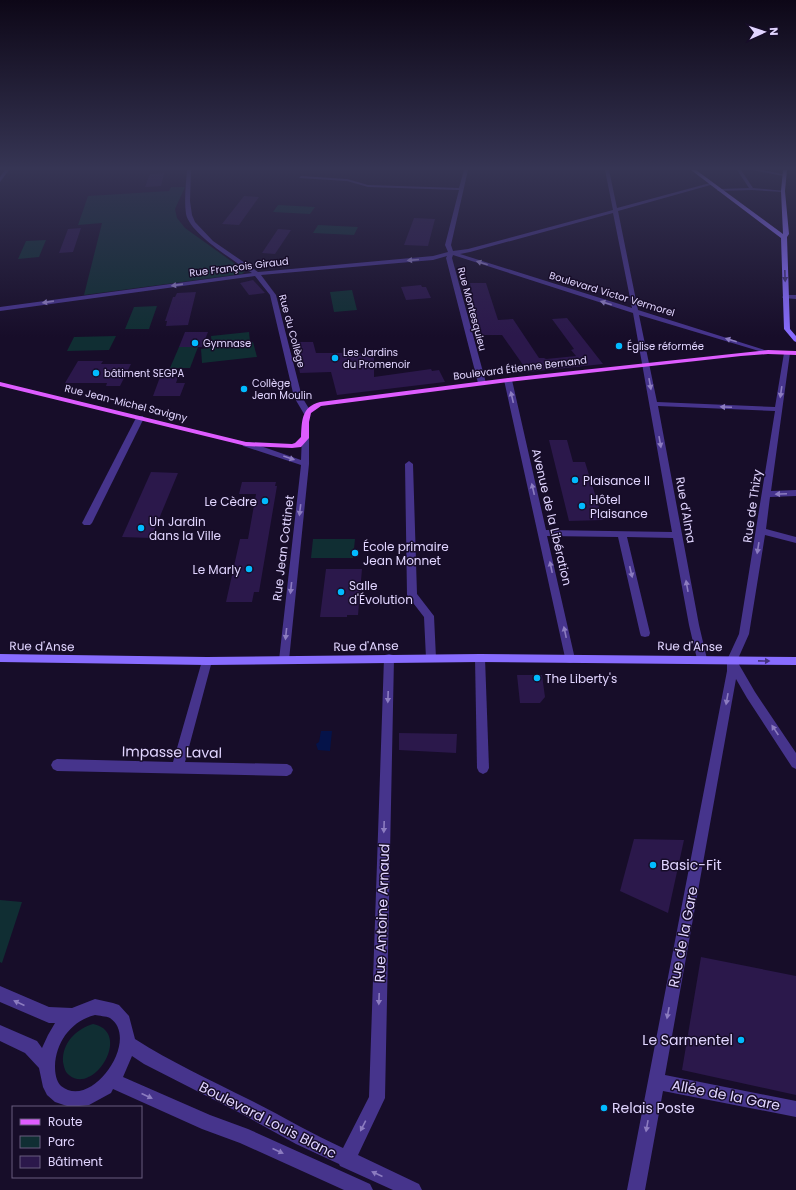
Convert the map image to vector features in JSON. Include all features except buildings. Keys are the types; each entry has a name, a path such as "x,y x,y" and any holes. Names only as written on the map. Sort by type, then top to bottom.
{"main road":[{"path":"769,226 784,237"},
{"path":"782,226 786,234 784,237 788,329 796,340"},
{"name":"Boulevard Étienne Bernand","path":"307,412 314,406 324,403 508,380 768,352 791,353"},
{"name":"Rue Jean-Michel Savigny","path":"0,384 246,444 286,446 298,445 305,438"},
{"path":"305,438 307,412"},
{"name":"Rue d'Anse","path":"0,658 284,660 480,658 796,661"}],"street":[{"name":"Rue du Collège","path":"195,226 211,242 257,274 273,295 298,397 307,412"},
{"name":"Rue Montesquieu","path":"453,226 448,245 451,252 449,260 482,384"},
{"name":"Rue François Giraud","path":"0,309 257,274 419,260 442,256 451,252 468,251 562,226"},
{"name":"Rue d'Alma","path":"619,226 654,404 694,625 702,659"},
{"name":"Boulevard Victor Vermorel","path":"451,252 636,312 768,352"},
{"path":"786,297 796,297"},
{"name":"Rue de Thizy","path":"732,660 744,634 779,409 791,353"},
{"name":"Avenue de la Libération","path":"508,380 570,659"},
{"path":"654,404 779,409"},
{"path":"87,523 140,418"},
{"name":"Rue Jean Cottinet","path":"284,660 305,464 305,438"},
{"name":"Rue Jean-Michel Savigny","path":"246,444 305,464"},
{"path":"409,464 412,595 429,616 431,658"},
{"path":"766,494 796,493"},
{"path":"761,531 796,540"},
{"path":"543,533 677,535"},
{"path":"622,534 645,633"},
{"name":"Rue Antoine Arnaud","path":"346,1160 377,1098 389,658"},
{"path":"480,658 483,768"},
{"path":"178,767 207,660"},
{"path":"732,660 751,695 796,763"},
{"name":"Rue de la Gare","path":"636,1190 732,671 732,660"},
{"name":"Impasse Laval","path":"57,765 287,770"},
{"path":"0,994 49,1015 73,1016"},
{"path":"95,1007 112,1010 121,1017 124,1023 127,1043 122,1062 111,1080 103,1089 92,1096 83,1099 68,1099 62,1097 51,1087 48,1080 46,1064 50,1048 58,1032 73,1016 82,1011 95,1007"},
{"path":"0,1033 31,1047 46,1064"},
{"name":"Boulevard Louis Blanc","path":"127,1043 157,1062 248,1108 302,1138 346,1160 413,1190"},
{"name":"Boulevard Louis Blanc","path":"111,1080 208,1123 242,1135 364,1190"},
{"name":"Allée de la Gare","path":"655,1081 796,1109"}],"green space":[{"path":"101,226 183,226 245,271 242,274 84,295"},
{"path":"318,226 358,227 354,235 313,233"},
{"path":"46,240 39,257 18,259 26,241"},
{"path":"352,290 357,310 334,312 330,292"},
{"path":"157,306 149,329 125,329 134,307"},
{"path":"249,332 250,342 212,346 211,336"},
{"path":"116,336 109,350 67,351 74,337"},
{"path":"253,342 257,357 202,363 201,349"},
{"path":"179,347 198,347 190,368 170,368"},
{"path":"313,539 355,539 353,558 311,558"},
{"path":"0,900 22,902 2,963 0,962"},
{"path":"93,1024 104,1029 110,1038 110,1049 98,1070 89,1077 79,1079 69,1075 64,1068 63,1055 71,1038 81,1029"}],"shaded area":[{"path":"321,731 332,731 330,751 318,750 316,744 319,742"}],"place":[{"name":"Gymnase","path":"195,343"},
{"name":"Église réformée","path":"619,346"},
{"name":"Les Jardins du Promenoir","path":"335,358"},
{"name":"bâtiment SEGPA","path":"96,373"},
{"name":"Collège Jean Moulin","path":"244,389"},
{"name":"Plaisance II","path":"575,480"},
{"name":"Le Cèdre","path":"265,501"},
{"name":"Hôtel Plaisance","path":"582,506"},
{"name":"Un Jardin dans la Ville","path":"141,528"},
{"name":"École primaire Jean Monnet","path":"355,553"},
{"name":"Le Marly","path":"249,569"},
{"name":"Salle d'Évolution","path":"341,592"},
{"name":"The Liberty's","path":"537,678"},
{"name":"Basic-Fit","path":"653,865"},
{"name":"Le Sarmentel","path":"741,1040"},
{"name":"Relais Poste","path":"604,1108"}]}
